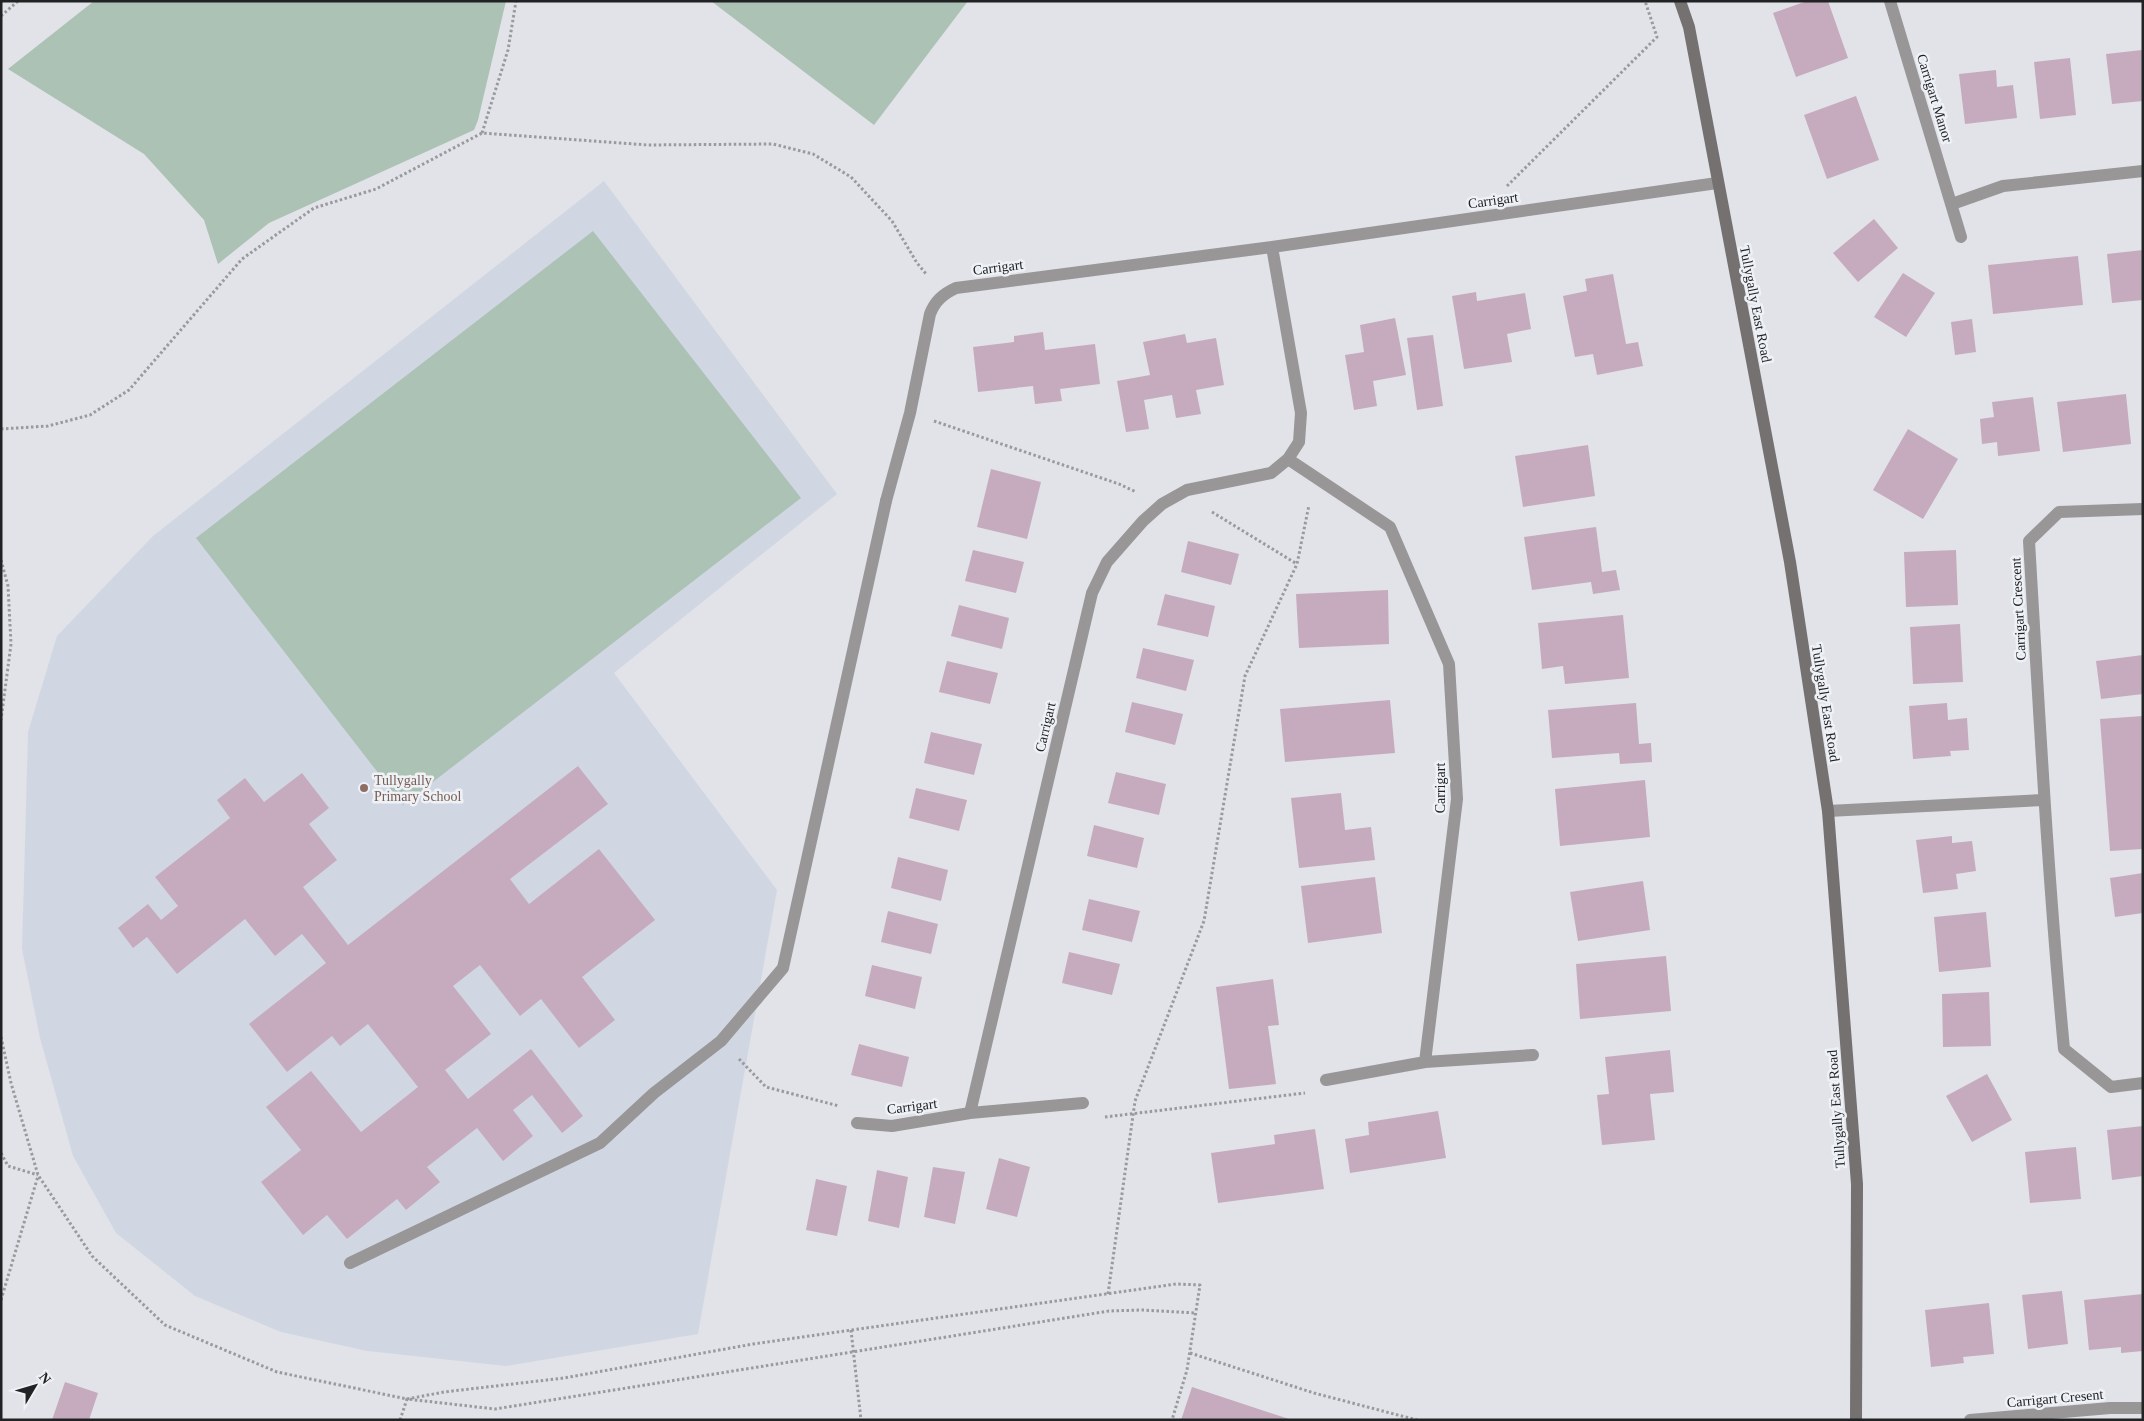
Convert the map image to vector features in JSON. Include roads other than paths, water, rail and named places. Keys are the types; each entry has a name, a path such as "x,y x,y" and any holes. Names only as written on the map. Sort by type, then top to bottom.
{"street":[{"name":"Tullygally East Road","path":"1680,1 1689,27 1790,562 1828,811 1857,1184 1856,1420"},
{"name":"Carrigart Manor","path":"1890,1 1961,237"},
{"path":"1952,204 2003,186 2143,171"},
{"name":"Carrigart","path":"350,1263 600,1143 654,1093 720,1041 783,968 886,501 910,413 930,314 934,304 944,294 956,288 1272,247 1717,183"},
{"name":"Carrigart","path":"970,1113 1092,593 1107,562 1143,521 1162,504 1187,490 1271,473 1288,459 1299,442 1301,413 1272,247"},
{"name":"Carrigart","path":"1288,459 1390,527 1448,664 1458,799 1424,1062"},
{"name":"Carrigart Crescent","path":"2143,509 2059,512 2029,540 2055,961 2064,1049 2111,1087 2143,1082"},
{"path":"1828,811 2044,800"},
{"path":"1326,1080 1424,1062 1533,1055"},
{"name":"Carrigart","path":"857,1123 892,1126 970,1113 1083,1103"},
{"name":"Carrigart Cresent","path":"1970,1420 2110,1408 2143,1408"}],"place":[{"name":"Tullygally Primary School","path":"364,788"}]}
